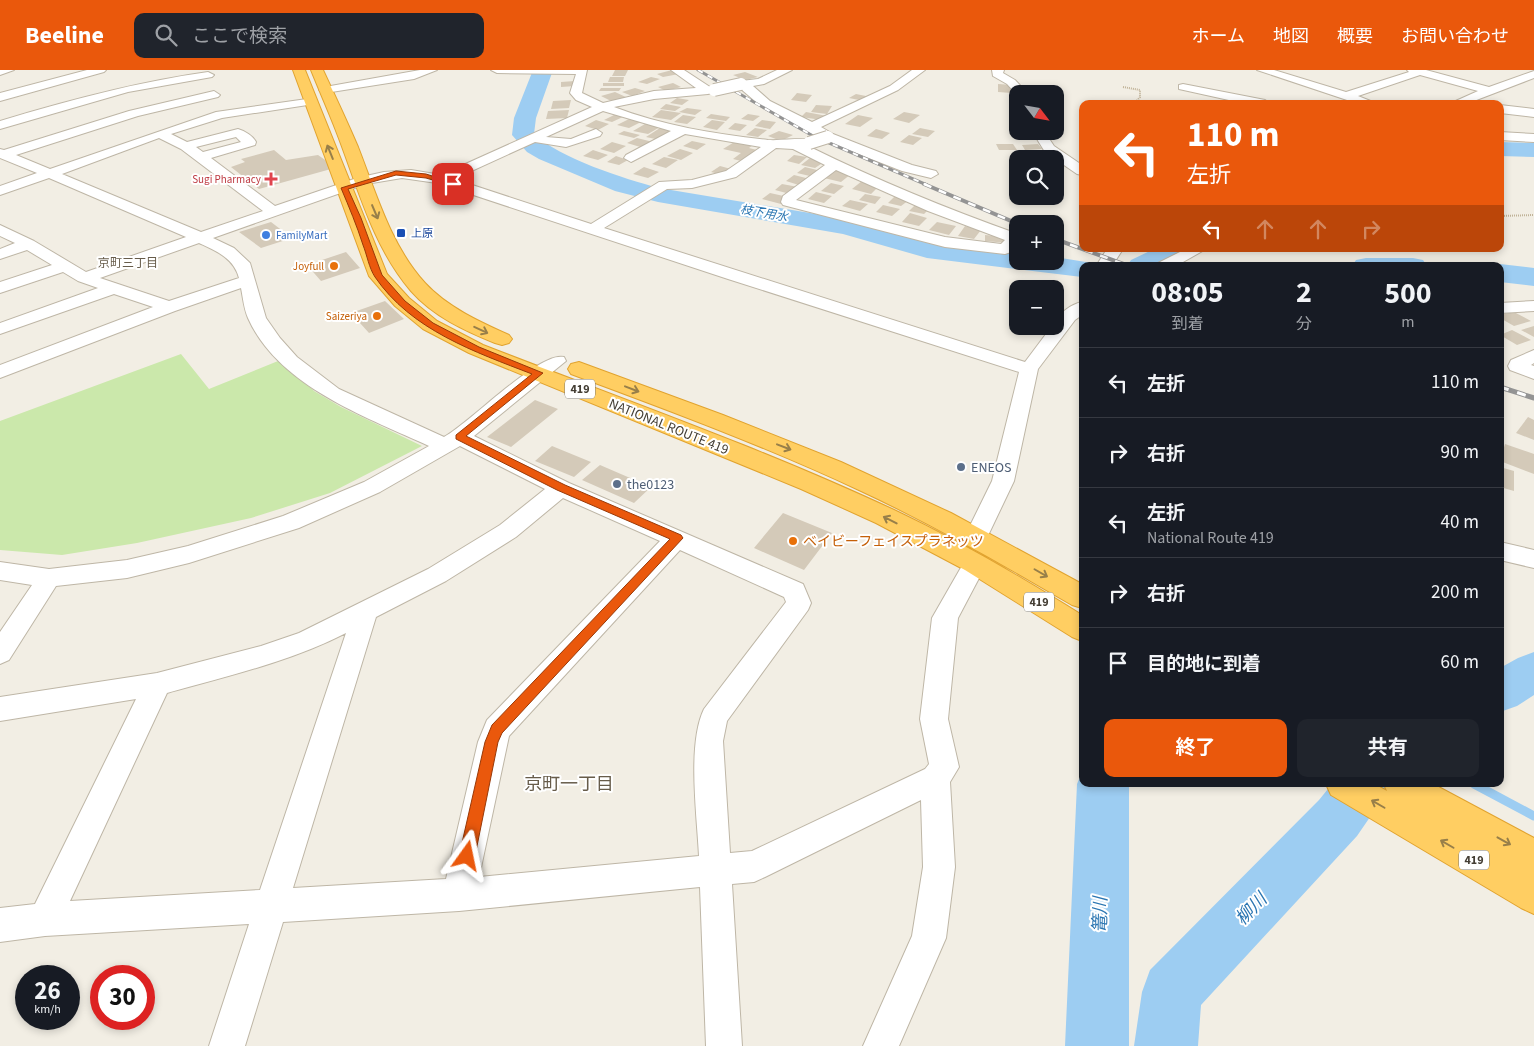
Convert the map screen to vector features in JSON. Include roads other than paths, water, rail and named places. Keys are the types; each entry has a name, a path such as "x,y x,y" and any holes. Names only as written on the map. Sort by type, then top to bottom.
{"highway":[{"name":"NATIONAL ROUTE 419","path":"299,70 318,96 353,185 420,288 478,329 795,452 986,556 1079,627"},
{"name":"NATIONAL ROUTE 419","path":"317,70 318,96"},
{"name":"NATIONAL ROUTE 419","path":"353,185 358,218 378,276 402,302 430,325 476,349 810,483 885,517 986,556 1079,596"},
{"name":"419","path":"1351,787 1534,858"},
{"name":"419","path":"1403,787 1422,813 1534,895"}],"street":[{"path":"0,72 8,70"},
{"path":"54,70 73,76"},
{"path":"0,97 100,70"},
{"path":"0,191 159,134 220,115 318,96 431,70"},
{"path":"497,70 534,72 596,70"},
{"path":"677,70 711,91"},
{"path":"442,180 521,148 534,138 604,106 654,95 711,91 760,82 786,70"},
{"path":"812,127 894,88 919,70"},
{"path":"998,70 997,74 1014,85"},
{"path":"1263,70 1359,100"},
{"path":"582,71 576,93 580,98 630,117 684,129 773,144 803,144 828,137"},
{"path":"1346,96 1416,71 1486,90"},
{"path":"0,125 98,95 208,72 220,115"},
{"path":"1463,100 1486,90 1534,74"},
{"path":"1275,89 1272,82 1288,77"},
{"path":"742,84 757,93 766,104 828,137 907,168 931,174"},
{"path":"1183,87 1246,100"},
{"path":"2,154 138,111 171,102 214,95"},
{"path":"1504,109 1534,113"},
{"path":"631,158 684,129"},
{"path":"186,146 238,133 250,142 200,157"},
{"path":"534,138 557,144 571,145 596,133"},
{"path":"159,134 186,146 275,213"},
{"path":"1504,136 1534,138"},
{"path":"1040,140 1063,159 1079,168"},
{"path":"592,229 664,185 692,184 731,174 773,144"},
{"path":"803,144 834,164 971,224 1016,239 1005,249 945,242 788,202 788,198 834,164"},
{"path":"2,154 228,251 244,266 257,318 273,342 290,361 332,393 452,441 677,538 794,591 800,603 714,717 709,742 724,1046"},
{"path":"84,278 353,185 396,173 408,173 442,180 1029,369"},
{"path":"0,230 28,244 84,278 169,307"},
{"path":"0,254 28,244"},
{"path":"1172,262 1192,252"},
{"path":"0,288 65,266"},
{"path":"0,372 169,307 247,281"},
{"path":"0,330 115,288"},
{"path":"0,924 45,919 459,895 754,866 935,778 944,767 934,719 945,618 986,556 1029,369 1076,312 1074,304 1079,298"},
{"path":"1504,308 1534,306"},
{"path":"1534,356 1517,366 1534,374"},
{"path":"0,571 49,578 127,569 254,535 291,522 372,487 452,441 538,373 557,361"},
{"path":"0,710 157,684 262,656 299,643 437,575 508,531 561,488"},
{"path":"459,895 492,742 497,729 677,538"},
{"path":"1504,552 1534,559"},
{"path":"0,653 49,578"},
{"path":"227,1046 365,612"},
{"path":"45,919 157,684"},
{"path":"881,1046 929,938 939,866 935,778"}],"waterway":[{"name":"枝下用水","path":"543,70 525,118 523,135 535,147 547,154 624,186 658,195 846,227 927,250 1079,269"},
{"name":"枝下用水","path":"1504,149 1534,150"},
{"name":"枝下用水","path":"1149,262 1169,252"},
{"name":"篭川","path":"1504,273 1534,277"},
{"name":"柳川","path":"1504,690 1534,671"},
{"name":"篭川","path":"1097,1046 1103,787"},
{"name":"柳川","path":"1166,1046 1172,992 1338,818 1361,787"},
{"path":"1480,787 1534,816"}],"railway":[{"path":"698,70 813,136 927,185"},
{"path":"924,184 1009,220"},
{"path":"1064,242 1079,248"},
{"path":"1091,252 1118,262"},
{"path":"1504,388 1534,398"}],"place":[{"name":"Sugi Pharmacy","path":"271,179"},
{"name":"上原","path":"401,233"},
{"name":"FamilyMart","path":"266,235"},
{"name":"Joyfull","path":"334,266"},
{"name":"Saizeriya","path":"377,316"},
{"name":"ENEOS","path":"961,467"},
{"name":"the0123","path":"617,484"},
{"name":"ベイビーフェイスプラネッツ","path":"793,541"}],"district":[{"name":"京町三丁目","path":"128,263"},
{"name":"京町一丁目","path":"569,784"}]}
